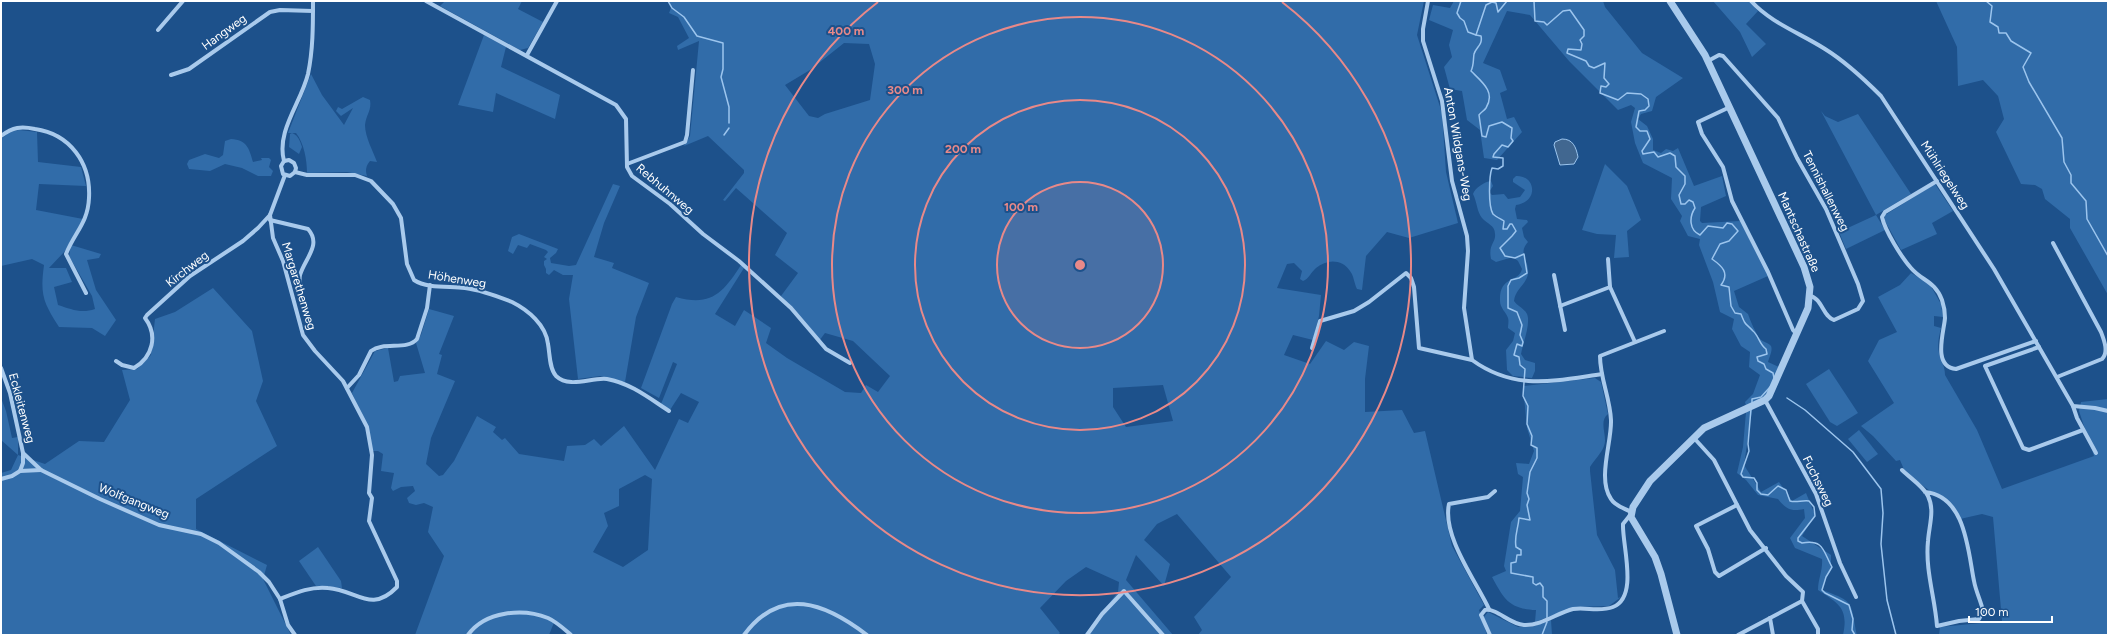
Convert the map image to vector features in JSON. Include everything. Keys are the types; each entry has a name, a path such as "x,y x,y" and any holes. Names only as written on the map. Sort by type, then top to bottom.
{"street":[{"path":"158,30 183,1"},
{"path":"283,173 281,166 284,161 282,153 284,136 305,84 309,67 313,33 313,1"},
{"name":"Rebhuhnweg","path":"426,1 620,109 627,123 628,171 639,183 670,204 703,234 739,261 791,308 826,349 850,363"},
{"path":"527,56 557,1"},
{"name":"Anton Wildgans-Weg","path":"1428,1 1423,29 1423,41 1442,101 1452,181 1467,236 1468,251 1464,308 1472,360"},
{"name":"Mantschastraße","path":"1670,1 1708,61 1804,267 1809,282 1810,296 1806,314 1773,390 1765,400"},
{"name":"Mühlriegelweg","path":"1751,1 1769,17 1826,50 1870,85 1886,102 1994,270 2057,377 2096,453"},
{"name":"Hangweg","path":"171,75 189,69 270,12 280,10 313,12"},
{"name":"Tennishallenweg","path":"1708,61 1718,55 1723,56 1770,107 1778,118 1797,158 1826,209 1860,288 1862,300 1858,309 1834,320 1830,318 1817,300 1810,296"},
{"path":"627,164 685,142 694,70"},
{"path":"1730,107 1698,122 1702,134 1723,167 1732,201 1768,272 1793,330 1797,334"},
{"path":"1,136 12,128 19,127 50,132 68,142 81,162 88,185 88,209 84,224 66,254 86,293"},
{"path":"284,161 289,160 294,163 296,168 295,172"},
{"name":"Höhenweg","path":"283,173 290,176 295,172 307,175 355,175 370,181 393,204 401,218 407,264 411,277 417,282 430,285 471,289 512,303 527,311 544,332 552,370 558,378 570,382 600,379 615,381 639,391 669,411"},
{"name":"Kirchweg","path":"116,361 122,365 134,368 143,363 150,353 152,333 151,325 146,318 147,315 190,276 243,241 270,214 283,173"},
{"path":"1936,181 1885,212 1882,218 1906,262 1916,273 1931,283 1942,300 1945,316 1941,345 1945,363 1949,367 1956,369 2036,341"},
{"name":"Margarethenweg","path":"270,214 273,238 283,261 303,335 315,352 340,376 364,419 369,433 372,455 369,493 372,498 369,521 397,581 396,587 383,598 372,601 327,588 308,589 280,599"},
{"name":"Margarethenweg","path":"270,220 308,229 315,239 314,246 300,276 300,288"},
{"path":"2052,243 2101,332 2106,348 2105,355 2102,359 2057,377"},
{"path":"1608,259 1610,287 1635,342"},
{"path":"1312,348 1316,341 1320,321 1354,311 1369,302 1406,273 1411,278 1414,287 1416,333 1419,348 1472,360 1486,370 1500,376 1522,382 1602,374"},
{"path":"1554,275 1565,330"},
{"path":"348,388 353,384 368,356 376,347 408,344 417,339 427,308 430,285"},
{"path":"1560,306 1610,287"},
{"path":"1664,332 1601,355 1602,374 1611,419 1608,443 1607,491 1614,502 1631,513 1634,523 1658,566 1677,635"},
{"path":"2039,347 1985,366 2023,448 2029,450 2084,430"},
{"name":"Eckleitenweg","path":"1,368 10,393 23,453 23,462 20,471"},
{"path":"1495,491 1488,496 1449,504 1448,512 1450,530 1489,609 1516,623 1527,625 1576,609 1610,608 1622,600 1626,589 1628,574 1623,524 1631,513 1635,502 1650,480 1694,438 1713,423 1765,400"},
{"name":"Fuchsweg","path":"1765,400 1816,494 1840,563 1856,597"},
{"path":"2073,406 2108,411"},
{"path":"1694,438 1714,460 1750,530 1766,548 1786,576 1803,592 1802,601 1818,629 1818,635"},
{"name":"Eckleitenweg","path":"23,453 41,470"},
{"path":"1,479 12,476 20,471 41,470"},
{"name":"Wolfgangweg","path":"41,470 153,522 195,532 209,538 259,572 269,582 280,599 288,625 295,635"},
{"path":"1902,470 1925,492 1950,504 1965,534 1975,583 1983,611 1979,619 1959,621 1937,626 1928,565 1928,541 1931,507 1925,492"},
{"path":"1737,505 1696,526 1708,550 1715,572 1719,576 1766,548"},
{"path":"1087,635 1102,614 1124,591 1163,635"},
{"path":"1738,635 1802,601"},
{"path":"744,635 765,613 774,608 787,605 821,607 834,612 867,635"},
{"path":"1489,609 1483,611 1481,615 1490,635"},
{"path":"468,635 472,629 483,622 512,612 534,614 549,619 571,635"},
{"path":"1770,618 1773,635"}],"shaded area":[{"path":"445,1 522,1 518,9 543,22 528,48 520,50 440,6"},
{"path":"667,1 1424,1 1417,35 1442,113 1446,172 1458,223 1409,238 1387,232 1366,256 1362,290 1357,289 1350,271 1339,262 1329,262 1320,265 1307,279 1303,281 1300,279 1302,271 1294,263 1287,264 1277,288 1321,295 1319,316 1313,340 1293,335 1284,355 1310,364 1326,341 1344,350 1354,342 1369,346 1365,379 1365,412 1402,410 1414,433 1425,431 1452,546 1484,605 1479,610 1487,635 1198,635 1202,630 1194,617 1231,577 1177,514 1157,524 1144,540 1170,564 1164,586 1136,555 1126,580 1173,635 1084,635 1118,592 1119,582 1086,567 1066,581 1040,608 1060,633 1058,635 573,635 555,620 549,635 415,635 444,556 428,532 433,507 424,503 416,505 409,503 407,498 415,491 413,486 401,487 393,491 391,488 394,473 381,471 383,454 378,451 371,451 369,433 352,393 375,351 388,348 394,382 398,381 400,376 425,373 416,343 421,335 429,309 454,316 439,354 442,355 437,374 455,381 431,438 426,464 439,476 443,475 454,461 477,416 496,427 493,432 502,440 505,438 519,454 564,461 567,446 585,445 594,439 601,446 624,426 655,470 679,419 688,423 699,402 681,393 670,410 661,404 677,364 673,362 659,398 641,388 672,304 676,297 688,300 698,300 707,299 715,295 722,290 741,265 744,268 715,314 735,326 744,310 771,328 766,343 787,358 845,392 861,393 866,385 878,392 890,376 853,341 825,333 819,341 781,296 798,273 775,255 787,233 736,188 725,201 723,200 744,173 744,170 708,136 684,146 690,136 699,41 678,50 677,46 689,38 678,17 669,13 671,8","holes":["844,43 869,44 875,64 870,100 825,114 818,118 809,116 785,85 810,70","1163,385 1173,421 1126,427 1113,407 1113,388","645,475 652,479 648,550 623,567 593,552 608,526 604,513 619,506 619,489"]},
{"path":"1454,1 1603,1 1605,7 1642,53 1683,78 1656,97 1652,111 1641,114 1638,119 1647,126 1653,139 1653,150 1661,153 1666,149 1673,151 1678,148 1694,186 1722,176 1726,196 1701,207 1700,221 1702,223 1740,221 1767,273 1768,276 1734,291 1739,307 1748,314 1758,337 1771,346 1768,362 1781,368 1764,398 1746,406 1745,402 1753,394 1760,375 1749,367 1750,352 1741,346 1732,329 1734,319 1720,312 1713,282 1699,245 1700,239 1688,236 1680,221 1682,216 1671,199 1672,178 1643,163 1635,143 1631,122 1635,108 1631,105 1618,110 1569,61 1530,15 1507,11 1483,63 1500,70 1507,90 1500,93 1507,119 1514,117 1522,132 1497,160 1484,158 1480,130 1467,120 1462,91 1450,89 1444,67 1452,57 1449,45 1453,30 1429,20 1433,5 1450,8"},
{"path":"1713,1 1749,1 1758,11 1746,24 1766,44 1752,57 1740,32"},
{"path":"1936,1 2108,1 2108,295 2070,228 2070,219 2045,199 2042,189 2035,185 2021,184 1996,132 2004,119 1998,96 1983,80 1958,86 1957,47"},
{"path":"484,35 506,47 501,67 560,95 555,119 496,93 493,112 458,105"},
{"path":"311,74 322,95 344,125 353,108 341,116 336,111 338,107 342,109 363,97 370,100 365,130 377,162 370,161 366,170 367,176 347,172 307,173 306,157 299,137 296,133 288,133"},
{"path":"1821,111 1825,116 1838,122 1858,114 1911,194 1876,215"},
{"path":"19,130 37,132 38,162 81,167 86,186 39,184 36,210 83,219 65,251 49,268 66,268 72,282 54,287 58,305 85,311 95,309 92,296 69,256 71,245 101,254 99,258 87,260 96,290 116,320 105,336 92,328 59,327 49,311 44,298 42,284 44,265 32,259 1,266 1,139 10,132"},
{"path":"292,133 300,140 302,147 299,154 289,147 290,134"},
{"path":"231,139 244,143 253,162 262,160 261,158 269,158 271,160 269,167 273,171 271,176 258,176 242,168 225,164 210,171 189,169 187,164 189,160 205,154 219,158 223,155 225,141"},
{"path":"1562,139 1569,140 1575,147 1578,157 1574,164 1560,165 1554,145 1555,142"},
{"path":"1605,164 1627,186 1641,220 1627,231 1629,257 1614,258 1616,235 1597,234 1582,230"},
{"path":"1516,176 1523,177 1528,180 1532,189 1529,199 1516,205 1515,209 1517,219 1527,220 1528,222 1522,228 1524,237 1528,242 1525,246 1524,254 1528,274 1527,278 1516,293 1514,301 1526,312 1528,318 1521,354 1525,360 1535,363 1535,371 1532,378 1513,376 1507,370 1506,350 1513,341 1515,333 1508,328 1508,318 1501,306 1500,301 1503,287 1506,283 1517,276 1522,269 1518,261 1513,257 1496,262 1491,259 1490,250 1495,237 1495,231 1480,216 1473,194 1480,186 1491,181 1493,186 1489,192 1492,195 1504,194 1508,199 1520,197 1525,190 1513,182 1513,179"},
{"path":"613,184 620,186 604,223 594,257 614,263 612,268 649,283 636,317 625,382 600,376 578,379 569,299 573,275 563,275 554,270 549,275 546,273 544,261 547,259 544,257 548,252 530,244 527,248 518,245 513,254 508,251 512,237 519,234 558,249 550,258 551,263 569,266 576,265"},
{"path":"1935,184 1953,211 1932,223 1937,234 1901,250 1885,221 1885,215"},
{"path":"1876,215 1885,230 1846,249 1839,232"},
{"path":"1911,273 1929,283 1941,304 1943,317 1934,316 1934,326 1941,328 1938,340 1938,350 1945,375 1977,430 2002,489 2094,456 2079,411 2081,402 2108,399 2108,635 1939,635 1940,627 2002,621 1993,517 1982,514 1960,519 1953,505 1930,491 1905,472 1900,460 1896,461 1873,436 1861,426 1894,403 1868,361 1879,340 1897,332 1878,297 1900,285"},
{"path":"213,288 252,331 263,381 256,401 277,446 196,499 196,529 267,565 263,579 291,635 1,635 1,473 11,470 18,455 45,464 79,441 104,442 130,400 122,370 137,369 151,355 155,319 175,312"},
{"path":"1829,369 1858,413 1837,426 1830,422 1806,384"},
{"path":"1595,378 1601,382 1608,414 1605,417 1603,425 1605,438 1604,446 1590,467 1597,535 1615,570 1618,598 1621,597 1609,606 1575,607 1535,622 1536,610 1519,608 1513,605 1504,597 1492,577 1506,571 1504,566 1511,522 1520,511 1523,477 1518,474 1516,463 1529,464 1534,451 1527,428 1523,386"},
{"path":"1,398 6,411 12,438 18,437 18,455 1,440"},
{"path":"1752,410 1744,465 1761,492 1779,482 1792,501 1806,493 1815,515 1802,536 1831,555 1831,570 1824,581 1822,590 1841,597 1850,605 1857,635 1843,635 1843,612 1836,603 1818,590 1822,559 1795,548 1790,538 1805,518 1804,509 1792,510 1778,499 1758,495 1746,480 1737,473 1743,447 1746,412"},
{"path":"1859,430 1878,454 1867,462 1848,439"},
{"path":"318,547 341,581 342,588 316,586 299,561"},
{"path":"1488,612 1518,627 1532,627 1551,620 1552,635 1492,635 1483,618"}],"waterway":[{"path":"668,1 672,8 684,17 697,36 723,43 723,69 721,77 729,107 729,123"},
{"path":"1461,1 1457,13 1464,21 1468,32 1476,35 1486,5 1492,2 1496,3 1498,12 1507,1"},
{"path":"1534,1 1535,21 1544,22 1547,25 1563,11 1570,10 1584,30 1584,36 1580,40 1582,44 1581,50 1568,49 1567,53 1586,61 1589,66 1594,68 1605,63 1604,78 1609,84 1606,87 1601,86 1600,93 1618,100 1627,93 1641,94 1648,99 1649,106 1645,110 1639,111 1636,127 1640,131 1647,131 1650,139 1642,151 1643,154 1654,152 1658,157 1670,153 1675,156 1676,167 1685,176 1685,184 1679,195 1681,204 1685,204 1689,200 1693,202 1695,208 1691,223 1696,233 1700,235 1708,226 1723,228 1727,223 1732,224 1738,231 1729,241 1720,244 1712,259 1724,270 1725,277 1721,285 1729,287 1731,306 1735,313 1741,314 1745,323 1755,333 1766,349 1767,354 1757,357 1758,361 1764,364 1766,369 1773,373 1774,378"},
{"path":"1986,1 1992,6 1990,22 1998,27 1999,33 2006,33 2011,41 2031,53 2023,67 2029,82 2062,138 2064,162 2071,175 2071,183 2086,201 2087,219 2108,256"},
{"path":"1476,35 1481,36 1481,42 1474,54 1471,71 1483,83 1489,92 1489,102 1486,108 1479,115 1482,136 1486,137 1489,126 1502,122 1512,128 1511,138 1513,141 1508,147 1502,145 1493,157 1503,158 1503,166 1498,169 1492,168 1490,177 1491,210 1494,215 1504,221 1503,229 1507,229 1510,224 1512,224 1516,231 1500,248 1505,256 1515,258 1524,254 1527,273 1519,278 1511,280 1508,286 1508,308 1517,312 1522,325 1520,335 1523,342 1522,346 1517,344 1514,355 1519,357 1520,365 1525,369 1523,396 1528,406 1527,424 1532,436 1531,445 1537,448 1537,458 1530,472 1527,493 1529,499 1527,505 1530,520 1519,518 1516,547 1521,550 1521,555 1517,555 1516,562 1511,563 1511,573 1533,577 1533,583 1536,585 1540,583 1543,587 1543,597 1547,601 1547,618"},
{"path":"724,135 729,128"},
{"path":"1752,403 1752,399 1761,397 1770,387"},
{"path":"1787,398 1805,410 1853,452 1881,489 1883,513 1881,544 1887,600 1896,635"},
{"path":"1751,409 1748,444 1749,451 1741,474 1743,477 1754,478 1757,483 1757,490 1761,494 1768,495 1778,486 1786,490 1790,501 1809,501 1814,507 1815,516 1798,538 1798,541 1802,543 1815,543 1824,551 1832,567 1826,577 1822,590 1849,605 1853,619 1852,630 1855,635"},
{"path":"1542,635 1547,622"}]}
